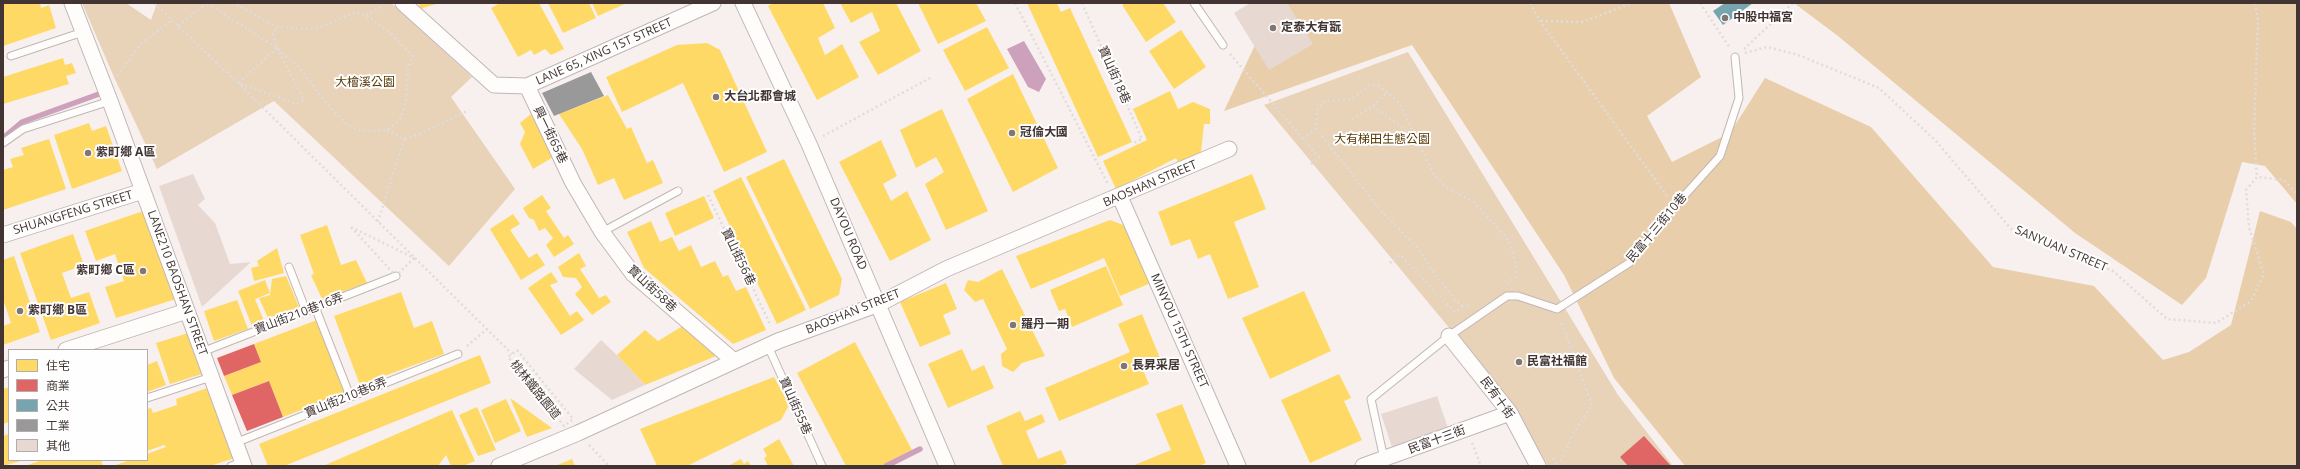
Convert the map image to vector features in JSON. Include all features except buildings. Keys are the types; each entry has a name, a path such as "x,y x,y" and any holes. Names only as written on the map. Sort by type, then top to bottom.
{"street":[{"name":"LANE210 BAOSHAN STREET","path":"72,3 108,94 235,443 239,465"},
{"name":"LANE 65, XING 1ST STREET","path":"403,3 494,85 526,86 713,3"},
{"name":"DAYOU ROAD","path":"743,3 809,144 879,304 947,466"},
{"name":"興一街65巷","path":"526,86 573,183"},
{"name":"BAOSHAN STREET","path":"499,466 578,433 768,346 879,304 946,270 1229,150"},
{"name":"寶山街58巷","path":"573,183 602,232 633,274 734,361"},
{"name":"SHUANGFENG STREET","path":"3,235 143,191"},
{"name":"MINYOU 15TH STREET","path":"1117,198 1238,466"},
{"path":"69,349 187,311"},
{"name":"民有十街","path":"1449,336 1510,413 1538,466"},
{"name":"民富十三街","path":"1363,466 1510,413"}],"lane":[{"path":"1194,3 1223,45"},
{"path":"11,56 83,32"},
{"name":"民富十三街10巷","path":"1556,309 1629,263 1675,206 1720,156 1740,98 1735,56"},
{"path":"3,143 23,129 108,94"},
{"path":"602,232 678,191"},
{"path":"289,267 306,311"},
{"name":"寶山街210巷16弄","path":"202,352 396,276"},
{"path":"1384,459 1371,399 1449,336 1507,296 1518,296 1556,309"},
{"path":"315,307 350,396"},
{"name":"寶山街55巷","path":"768,346 822,466"},
{"name":"寶山街210巷6弄","path":"235,443 458,354"},
{"path":"148,398 211,377"}],"path":[{"path":"154,3 238,83 512,354"},
{"path":"178,26 207,3 276,48 296,64 330,107 348,125 362,131 387,130 404,139 422,133 469,110"},
{"path":"234,3 277,27 308,29 323,26 355,12 366,14 391,34 413,56 408,68 406,101 400,119 387,130"},
{"path":"366,14 381,7 384,3"},
{"path":"1015,3 1117,198"},
{"name":"寶山街18巷","path":"1082,3 1142,139 1134,143"},
{"path":"1530,3 1540,21 1675,206"},
{"path":"1540,21 1582,22 1632,3"},
{"path":"1700,3 1735,56 1793,3"},
{"path":"2255,3 2258,21 2254,130 2256,177 2284,180 2297,194"},
{"path":"108,94 119,74 141,44 172,20"},
{"path":"238,83 297,104 304,100 276,48 273,34 277,27"},
{"path":"1223,45 1319,157 1309,166"},
{"name":"SANYUAN STREET","path":"1735,56 1767,47 1798,55 1879,88 1935,140 2012,230 2113,271 2167,319 2216,323 2251,302 2264,274 2249,227 2246,190 2256,177"},
{"path":"238,83 276,48"},
{"path":"823,136 930,78"},
{"path":"1463,306 1457,302 1434,273 1417,247 1381,211 1316,128 1317,110 1325,101 1352,99 1370,85 1378,85 1399,104 1434,175 1446,187 1474,202 1506,237 1512,249 1517,269 1515,278 1502,286"},
{"path":"1352,119 1373,106 1387,92"},
{"path":"1373,106 1415,137"},
{"path":"1303,140 1316,128"},
{"path":"378,222 404,139"},
{"name":"寶山街56巷","path":"708,195 768,320"},
{"path":"396,276 351,227 414,258"},
{"path":"1390,263 1400,255 1455,312 1463,306 1477,302"},
{"path":"1556,309 1592,405 1574,432 1559,466"},
{"path":"458,354 487,329"},
{"name":"桃林鐵路園道","path":"516,350 574,419 564,426 508,357 512,354 516,350"},
{"path":"1467,429 1481,466"},
{"path":"589,446 609,466"}],"green space":[{"name":"大檜溪公園","path":"82,3 126,3 151,20 157,3 391,3 472,77 451,97 515,189 449,266 274,101 157,169 114,77"},
{"name":"大有梯田生態公園","path":"1408,52 1618,395 1673,466 1548,466 1510,401 1264,105"}],"shaded area":[{"path":"1281,3 1669,3 1701,77 1647,116 1672,162 1730,133 1765,78 1871,127 1993,267 2094,286 2163,360 2189,352 2231,325 2260,211 2291,222 2297,229 2297,466 1685,466 1614,378 1564,275 1412,45 1224,111 1270,13"},
{"path":"1794,3 2297,3 2297,204 2265,166 2242,162 2206,278 2182,305 2075,233 1838,36"},
{"path":"1024,41 1046,79 1039,92 1028,87 1007,49"}],"waterway":[{"path":"3,138 22,122 99,94"},
{"path":"886,466 920,449"}],"place":[{"name":"中股中福宮","path":"1725,18"},
{"name":"定泰大有翫","path":"1273,28"},
{"name":"大台北都會城","path":"716,97"},
{"name":"冠倫大國","path":"1012,133"},
{"name":"紫町鄉 A區","path":"88,153"},
{"name":"紫町鄉 C區","path":"143,271"},
{"name":"紫町鄉 B區","path":"20,311"},
{"name":"羅丹一期","path":"1013,325"},
{"name":"民富社福館","path":"1519,362"},
{"name":"長昇采居","path":"1124,366"}]}
